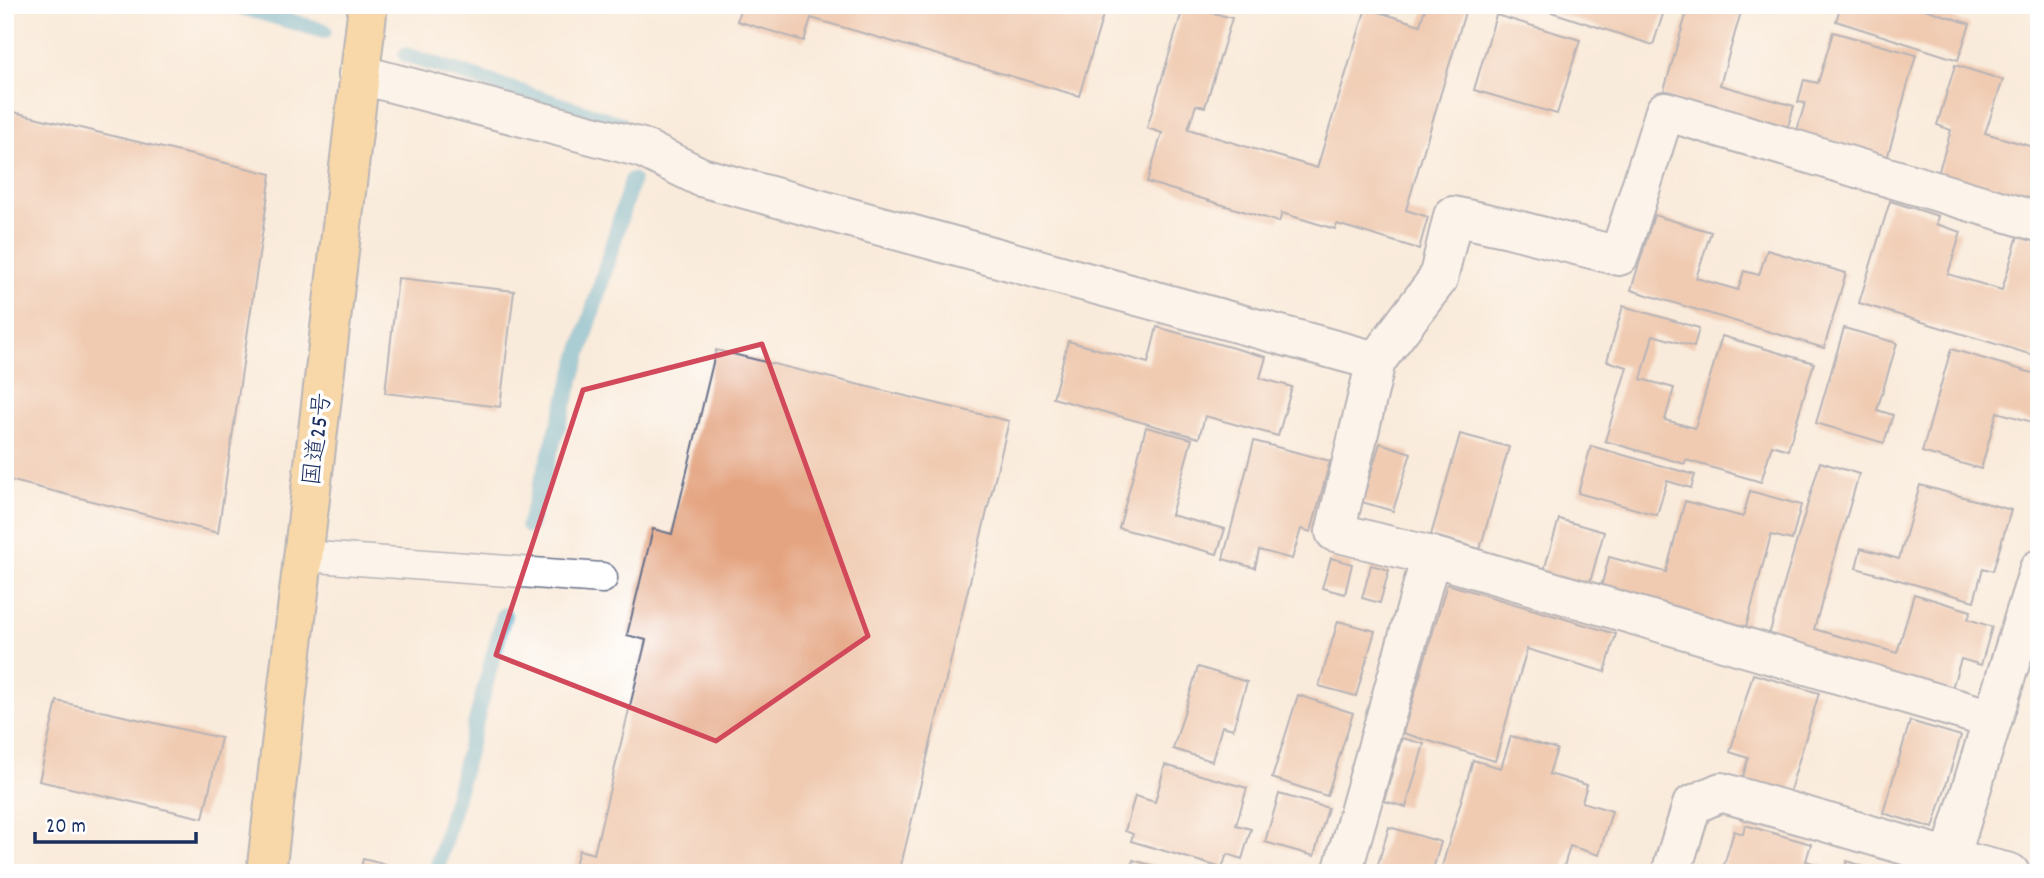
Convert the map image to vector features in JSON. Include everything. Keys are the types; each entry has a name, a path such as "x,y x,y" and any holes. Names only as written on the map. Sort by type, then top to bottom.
{"highway":[{"name":"国道25号","path":"266,873 368,5"}],"street":[{"path":"358,74 642,148 701,177 1376,361"},
{"path":"1992,719 1431,556 1335,532 1376,361 1438,279 1453,216 1619,256 1665,111 2039,222"},
{"path":"1342,873 1431,556"},
{"path":"1950,858 2039,569"},
{"path":"1671,873 1692,805 1721,793 2010,873"}],"lane":[{"path":"303,556 602,578"}],"highlighted area":[{"path":"762,344 868,636 716,741 496,655 583,390"}],"building":[{"path":"741,5 1106,5 1079,96 811,18 804,41 737,21"},
{"path":"1184,5 1232,18 1205,107 1196,105 1188,129 1317,168 1366,8 1420,25 1426,5 1453,5 1466,9 1406,210 1428,217 1419,249 1337,224 1335,229 1282,213 1279,222 1147,182 1162,133 1147,128"},
{"path":"1530,5 1666,5 1653,45"},
{"path":"1689,5 1743,5 1720,85 1794,106 1786,133 1662,97"},
{"path":"1841,5 1913,5 1970,24 1958,60 1836,21"},
{"path":"1496,15 1580,40 1557,114 1474,90"},
{"path":"1833,32 1916,55 1885,166 1794,141 1805,103 1798,102 1804,80 1818,83"},
{"path":"1955,65 2003,80 1985,133 2033,147 2039,131 2039,215 1935,184 1951,130 1937,125"},
{"path":"5,110 271,174 218,533 5,479"},
{"path":"1890,201 1938,216 1936,224 1961,232 1948,274 2002,290 2019,232 2039,238 2039,357 1859,303"},
{"path":"1654,215 1711,232 1696,278 1738,290 1744,271 1759,275 1767,250 1846,273 1824,348 1631,290"},
{"path":"398,278 514,291 500,407 385,393"},
{"path":"1623,306 1699,328 1694,347 1653,335 1641,379 1674,388 1665,420 1695,428 1722,336 1814,363 1788,450 1772,445 1761,482 1686,460 1685,464 1605,441 1627,367 1607,361"},
{"path":"1157,327 1266,357 1260,378 1292,387 1278,436 1205,416 1199,438 1053,398 1068,341 1148,363"},
{"path":"1844,328 1897,343 1877,410 1893,415 1884,443 1816,423"},
{"path":"1951,349 2039,375 2039,424 1997,412 1981,469 1922,452"},
{"path":"716,350 1009,421 899,873 573,873 579,850 594,854 646,640 627,635 653,529 672,534"},
{"path":"1146,427 1192,439 1171,515 1225,529 1217,554 1119,528"},
{"path":"1460,434 1509,447 1480,549 1431,535"},
{"path":"1254,441 1330,461 1311,532 1301,529 1292,559 1259,550 1255,568 1223,559"},
{"path":"1380,443 1411,453 1393,511 1362,502"},
{"path":"1591,446 1695,475 1691,488 1667,481 1657,515 1578,493"},
{"path":"1820,462 1859,474 1814,629 1897,653 1914,594 1971,611 1968,619 1992,627 1981,665 1961,659 1949,698 1766,645"},
{"path":"1920,485 2011,510 1993,571 1983,568 1974,601 1856,568 1861,548 1899,559"},
{"path":"1750,491 1801,505 1792,540 1771,535 1743,638 1598,598 1609,557 1666,572 1685,501 1743,517"},
{"path":"1559,519 1604,532 1585,600 1539,587"},
{"path":"1331,558 1352,564 1345,594 1322,588"},
{"path":"1371,565 1389,570 1380,603 1362,598"},
{"path":"1447,584 1616,634 1605,672 1527,649 1495,761 1403,733"},
{"path":"1338,621 1375,631 1356,696 1319,686"},
{"path":"1198,667 1247,682 1233,729 1222,726 1212,761 1173,749"},
{"path":"1753,674 1819,693 1789,794 1742,780 1748,758 1730,752"},
{"path":"1298,695 1353,713 1327,796 1272,778"},
{"path":"57,701 221,738 203,818 39,781"},
{"path":"1910,721 1961,736 1933,828 1883,813"},
{"path":"1511,736 1557,749 1549,774 1587,785 1582,802 1612,811 1599,855 1570,846 1562,873 1440,873 1473,760 1501,768"},
{"path":"1402,738 1424,744 1406,807 1384,801"},
{"path":"1165,765 1247,788 1236,825 1251,829 1242,859 1227,854 1222,868 1131,841 1133,834 1125,831 1135,796 1155,802"},
{"path":"1279,794 1328,808 1314,856 1265,842"},
{"path":"1745,825 1811,844 1806,861 1823,866 1821,873 1750,873 1724,865 1734,831 1743,834"},
{"path":"1389,827 1441,842 1432,873 1376,871"},
{"path":"363,859 416,872 416,873 360,873"},
{"path":"1133,860 1176,872 1176,873 1130,873"},
{"path":"1847,861 1880,872 1880,873 1843,873"}],"waterway":[{"path":"234,5 324,31"},
{"path":"406,55 621,124"},
{"path":"528,526 632,180"},
{"path":"436,873 504,615"}]}
